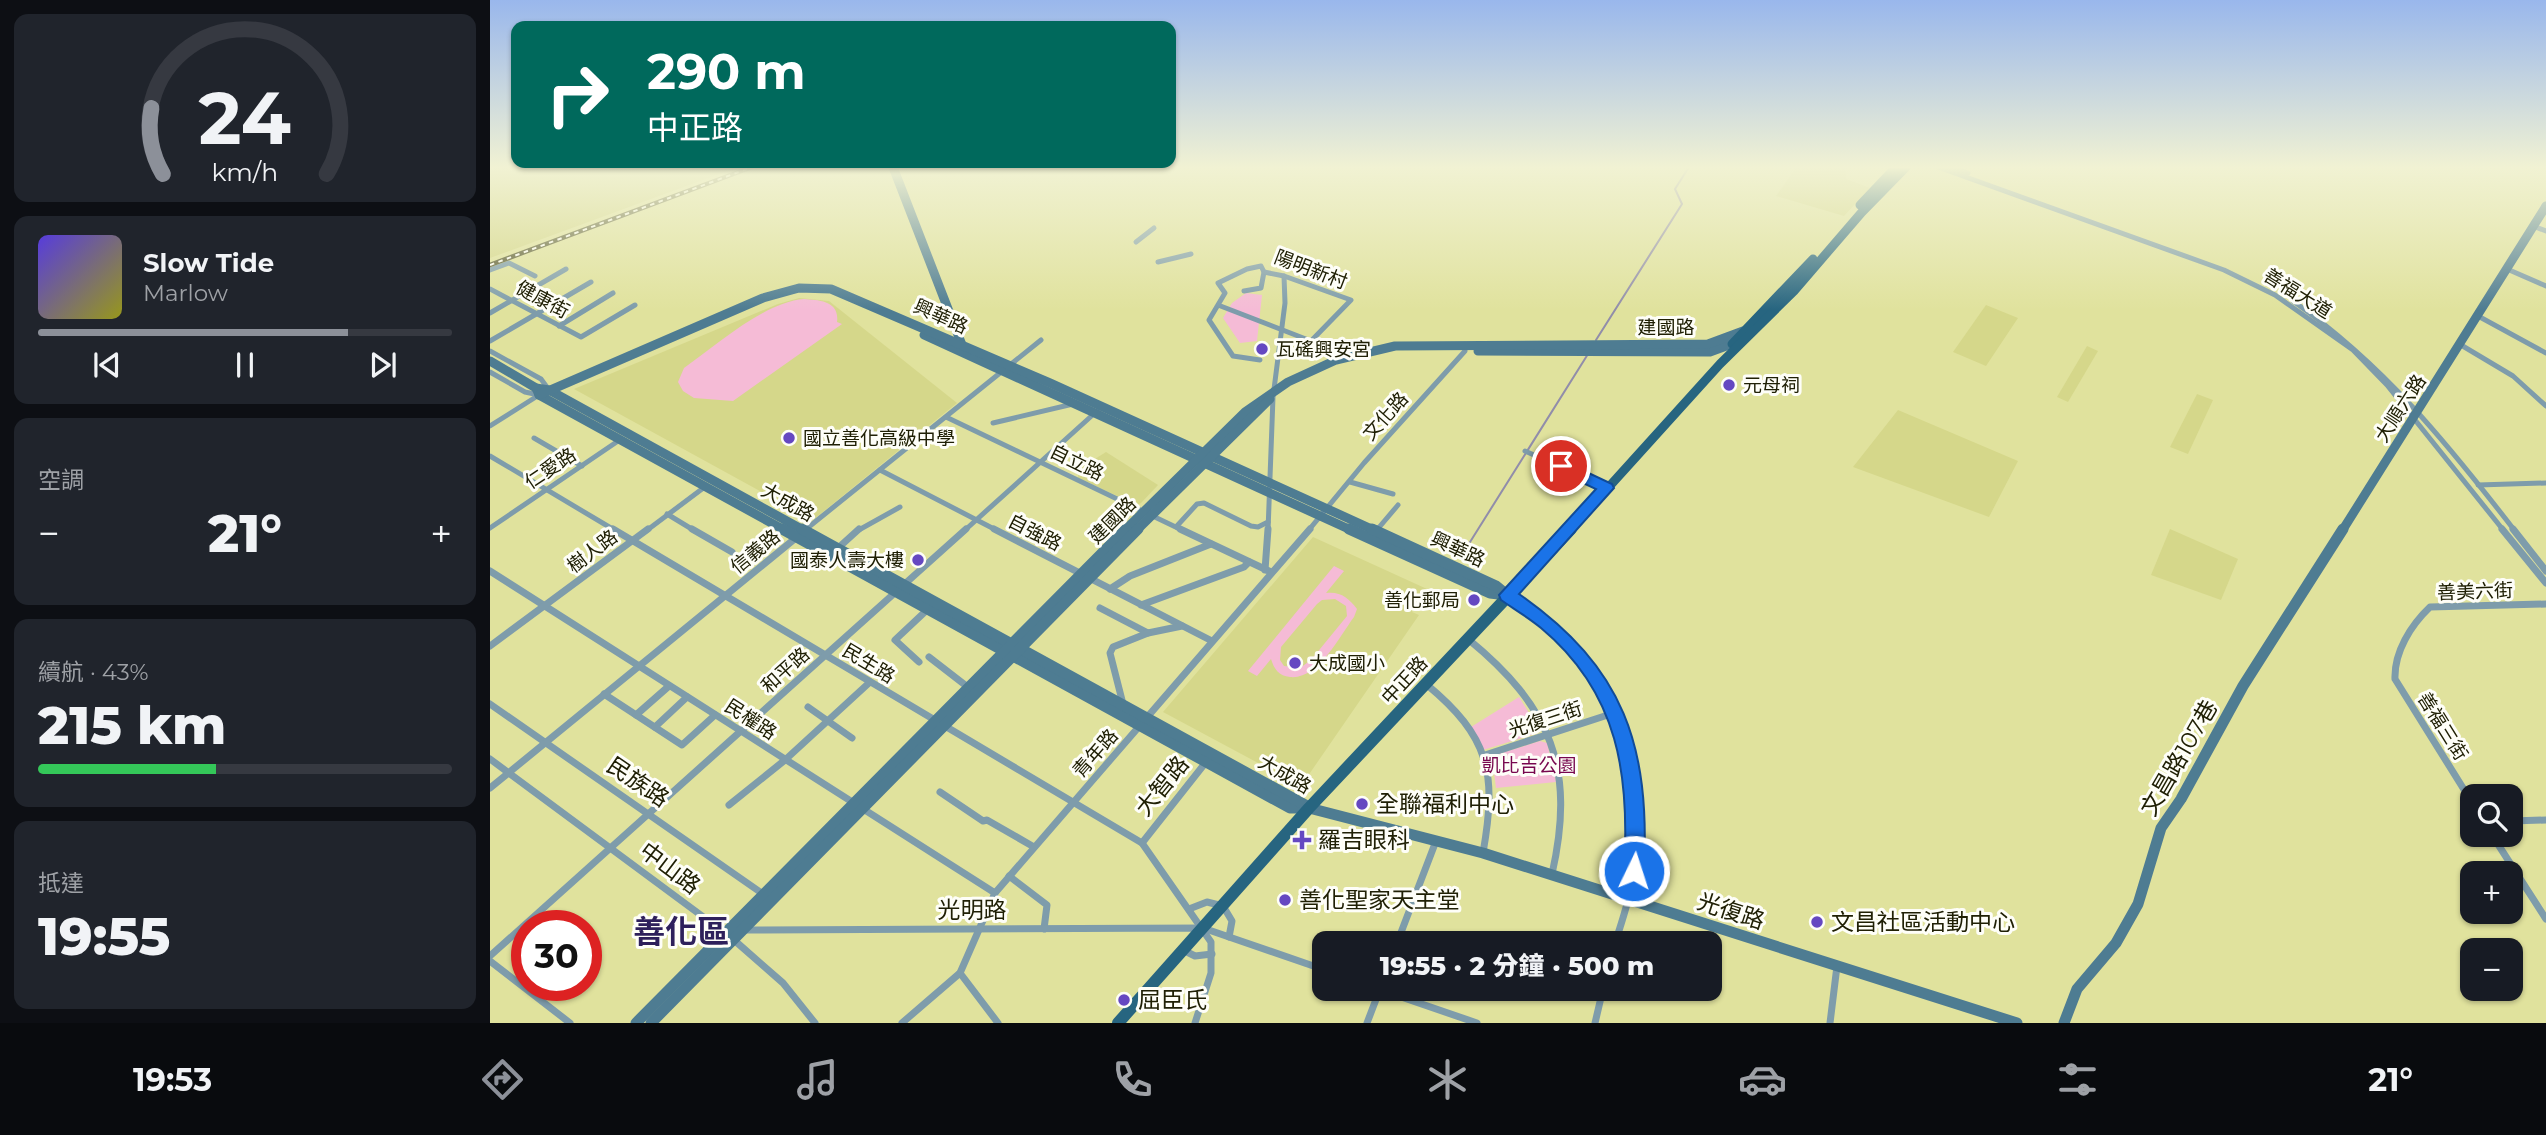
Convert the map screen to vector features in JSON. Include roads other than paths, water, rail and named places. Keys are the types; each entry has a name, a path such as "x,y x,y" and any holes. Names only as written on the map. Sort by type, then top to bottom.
{"main road":[{"name":"中正路","path":"1118,1023 1310,808 1673,419 1854,215"},
{"name":"中正路","path":"1720,364 1730,346 1751,330 1861,215"}],"street":[{"path":"911,215 962,345"},
{"name":"善福大道","path":"2072,215 2213,265 2261,287 2315,321 2353,350 2416,415 2478,485 2546,571"},
{"name":"善福大道","path":"2083,215 2214,262 2266,286 2315,315 2354,345 2394,383 2469,486 2546,583"},
{"name":"大順六路","path":"2283,627 2540,215"},
{"path":"2533,226 2546,231"},
{"path":"1136,242 1154,228"},
{"path":"1158,262 1191,254"},
{"path":"490,270 509,263 535,276"},
{"name":"陽明新村","path":"1218,305 1311,341 1351,300 1284,276 1264,272 1261,266 1247,269 1218,283 1225,293 1209,320 1233,356 1260,360"},
{"path":"490,313 566,269"},
{"path":"2507,269 2546,286"},
{"path":"1244,291 1261,288 1264,272"},
{"path":"1268,571 1274,392 1285,303 1284,276"},
{"path":"490,339 589,281"},
{"name":"興華路","path":"549,390 763,298 807,287 836,290 962,345 1075,404 1098,410"},
{"name":"健康街","path":"490,289 581,337 635,305"},
{"name":"興華路","path":"537,392 580,381 777,298 808,292 836,295 1006,368 1324,513 1490,593 1507,595"},
{"path":"559,326 612,293"},
{"path":"2478,316 2546,353"},
{"name":"建國路","path":"1588,348 1708,344 1751,330"},
{"name":"信義路","path":"490,788 1041,340"},
{"path":"2461,345 2513,376 2546,406"},
{"name":"建國路","path":"651,1023 858,806 1202,458 1274,392 1316,372 1360,357 1411,350 1588,348 1710,352 1730,346"},
{"name":"文化路","path":"1324,513 1465,348"},
{"name":"大成路","path":"490,351 541,379 549,390 624,437"},
{"path":"490,361 537,392 490,426"},
{"name":"大成路","path":"490,372 525,392 537,392 624,437 1210,757 1290,808 1310,808"},
{"path":"993,422 1075,404"},
{"name":"和平路","path":"490,958 610,847 1098,410"},
{"name":"自立路","path":"946,416 1268,571"},
{"name":"仁愛路","path":"490,528 624,437"},
{"path":"534,438 582,466"},
{"path":"1525,451 1606,488"},
{"name":"民生路","path":"490,456 1142,843 1203,928 1211,942 1212,954"},
{"name":"自強路","path":"880,470 1212,641"},
{"path":"1350,482 1394,494"},
{"path":"2469,486 2546,483"},
{"name":"樹人路","path":"490,646 708,484"},
{"path":"1176,527 1196,504 1205,503 1251,526 1258,527 1268,522"},
{"path":"1376,531 1398,505"},
{"path":"837,549 860,528 900,507"},
{"name":"興華路","path":"1324,513 1376,531 1496,586 1507,595"},
{"name":"青年路","path":"902,1023 960,973 995,893 1212,641 1268,571 1324,513"},
{"path":"667,514 732,552"},
{"name":"大成路","path":"800,534 837,549 928,609 1123,704 1144,721"},
{"path":"1110,589 1130,576 1211,544"},
{"path":"1141,604 1244,567 1249,562"},
{"name":"民權路","path":"490,571 995,893"},
{"path":"1507,595 1547,623 1570,645 1587,667 1614,713 1628,750 1636,799 1634,866 1619,931"},
{"name":"善美六街","path":"2394,664 2421,614 2430,607 2546,604"},
{"path":"1100,608 1148,633"},
{"path":"919,662 895,640 928,609"},
{"path":"1123,704 1110,653 1113,648 1148,633 1182,626"},
{"name":"文昌路107巷","path":"2064,1023 2077,989 2116,943 2138,904 2161,828 2181,799 2244,686 2283,627"},
{"path":"1468,639 1498,661 1512,676 1530,700 1549,734 1557,756 1563,800 1562,824 1552,874"},
{"name":"建國路","path":"941,724 969,688 1014,650"},
{"path":"929,657 969,688"},
{"name":"善福三街","path":"2394,664 2395,679 2461,784"},
{"path":"729,805 785,760 870,682"},
{"path":"1426,684 1458,710 1469,724 1485,755 1491,782 1491,799 1483,853"},
{"path":"636,715 669,685"},
{"path":"604,694 682,745 715,715"},
{"path":"655,727 687,698"},
{"name":"民族路","path":"490,704 763,894"},
{"path":"807,707 852,738"},
{"name":"光復三街","path":"1485,755 1614,713"},
{"name":"大智路","path":"1142,843 1210,757"},
{"name":"中山路","path":"490,759 733,934 783,982 815,1023"},
{"path":"940,792 983,821 987,820 1034,847"},
{"name":"建國路","path":"636,1023 733,934 763,894 858,806"},
{"name":"光復路","path":"1310,808 1483,853 2017,1023"},
{"path":"2523,821 2546,820"},
{"path":"1402,931 1436,841"},
{"path":"2500,847 2546,919"},
{"path":"1009,876 1047,905 1044,929"},
{"path":"1189,909 1207,902 1222,906 1232,921 1229,937"},
{"name":"光明路","path":"733,934 1203,928 1312,966"},
{"path":"1183,950 1195,956 1212,954 1203,1006 1195,1023"},
{"path":"490,958 570,1023"},
{"path":"1830,1023 1837,966"},
{"path":"960,973 998,1023"},
{"path":"1367,1023 1375,1001"},
{"path":"1414,1001 1477,1023"},
{"path":"1595,1023 1600,1001"}],"waterway":[{"path":"1596,340 1675,215"},
{"path":"1460,558 1588,354"}],"railway":[{"path":"490,265 624,215"}],"place":[{"name":"瓦磘興安宮","path":"1262,349"},
{"name":"元母祠","path":"1729,385"},
{"name":"國立善化高級中學","path":"789,438"},
{"name":"國泰人壽大樓","path":"918,560"},
{"name":"善化郵局","path":"1474,600"},
{"name":"大成國小","path":"1295,663"},
{"name":"全聯福利中心","path":"1362,804"},
{"name":"羅吉眼科","path":"1302,840"},
{"name":"善化聖家天主堂","path":"1285,900"},
{"name":"文昌社區活動中心","path":"1817,922"},
{"name":"屈臣氏","path":"1124,1000"}],"district":[{"name":"善化區","path":"681,932"}],"park label":[{"name":"凱比吉公園","path":"1529,765"}]}
